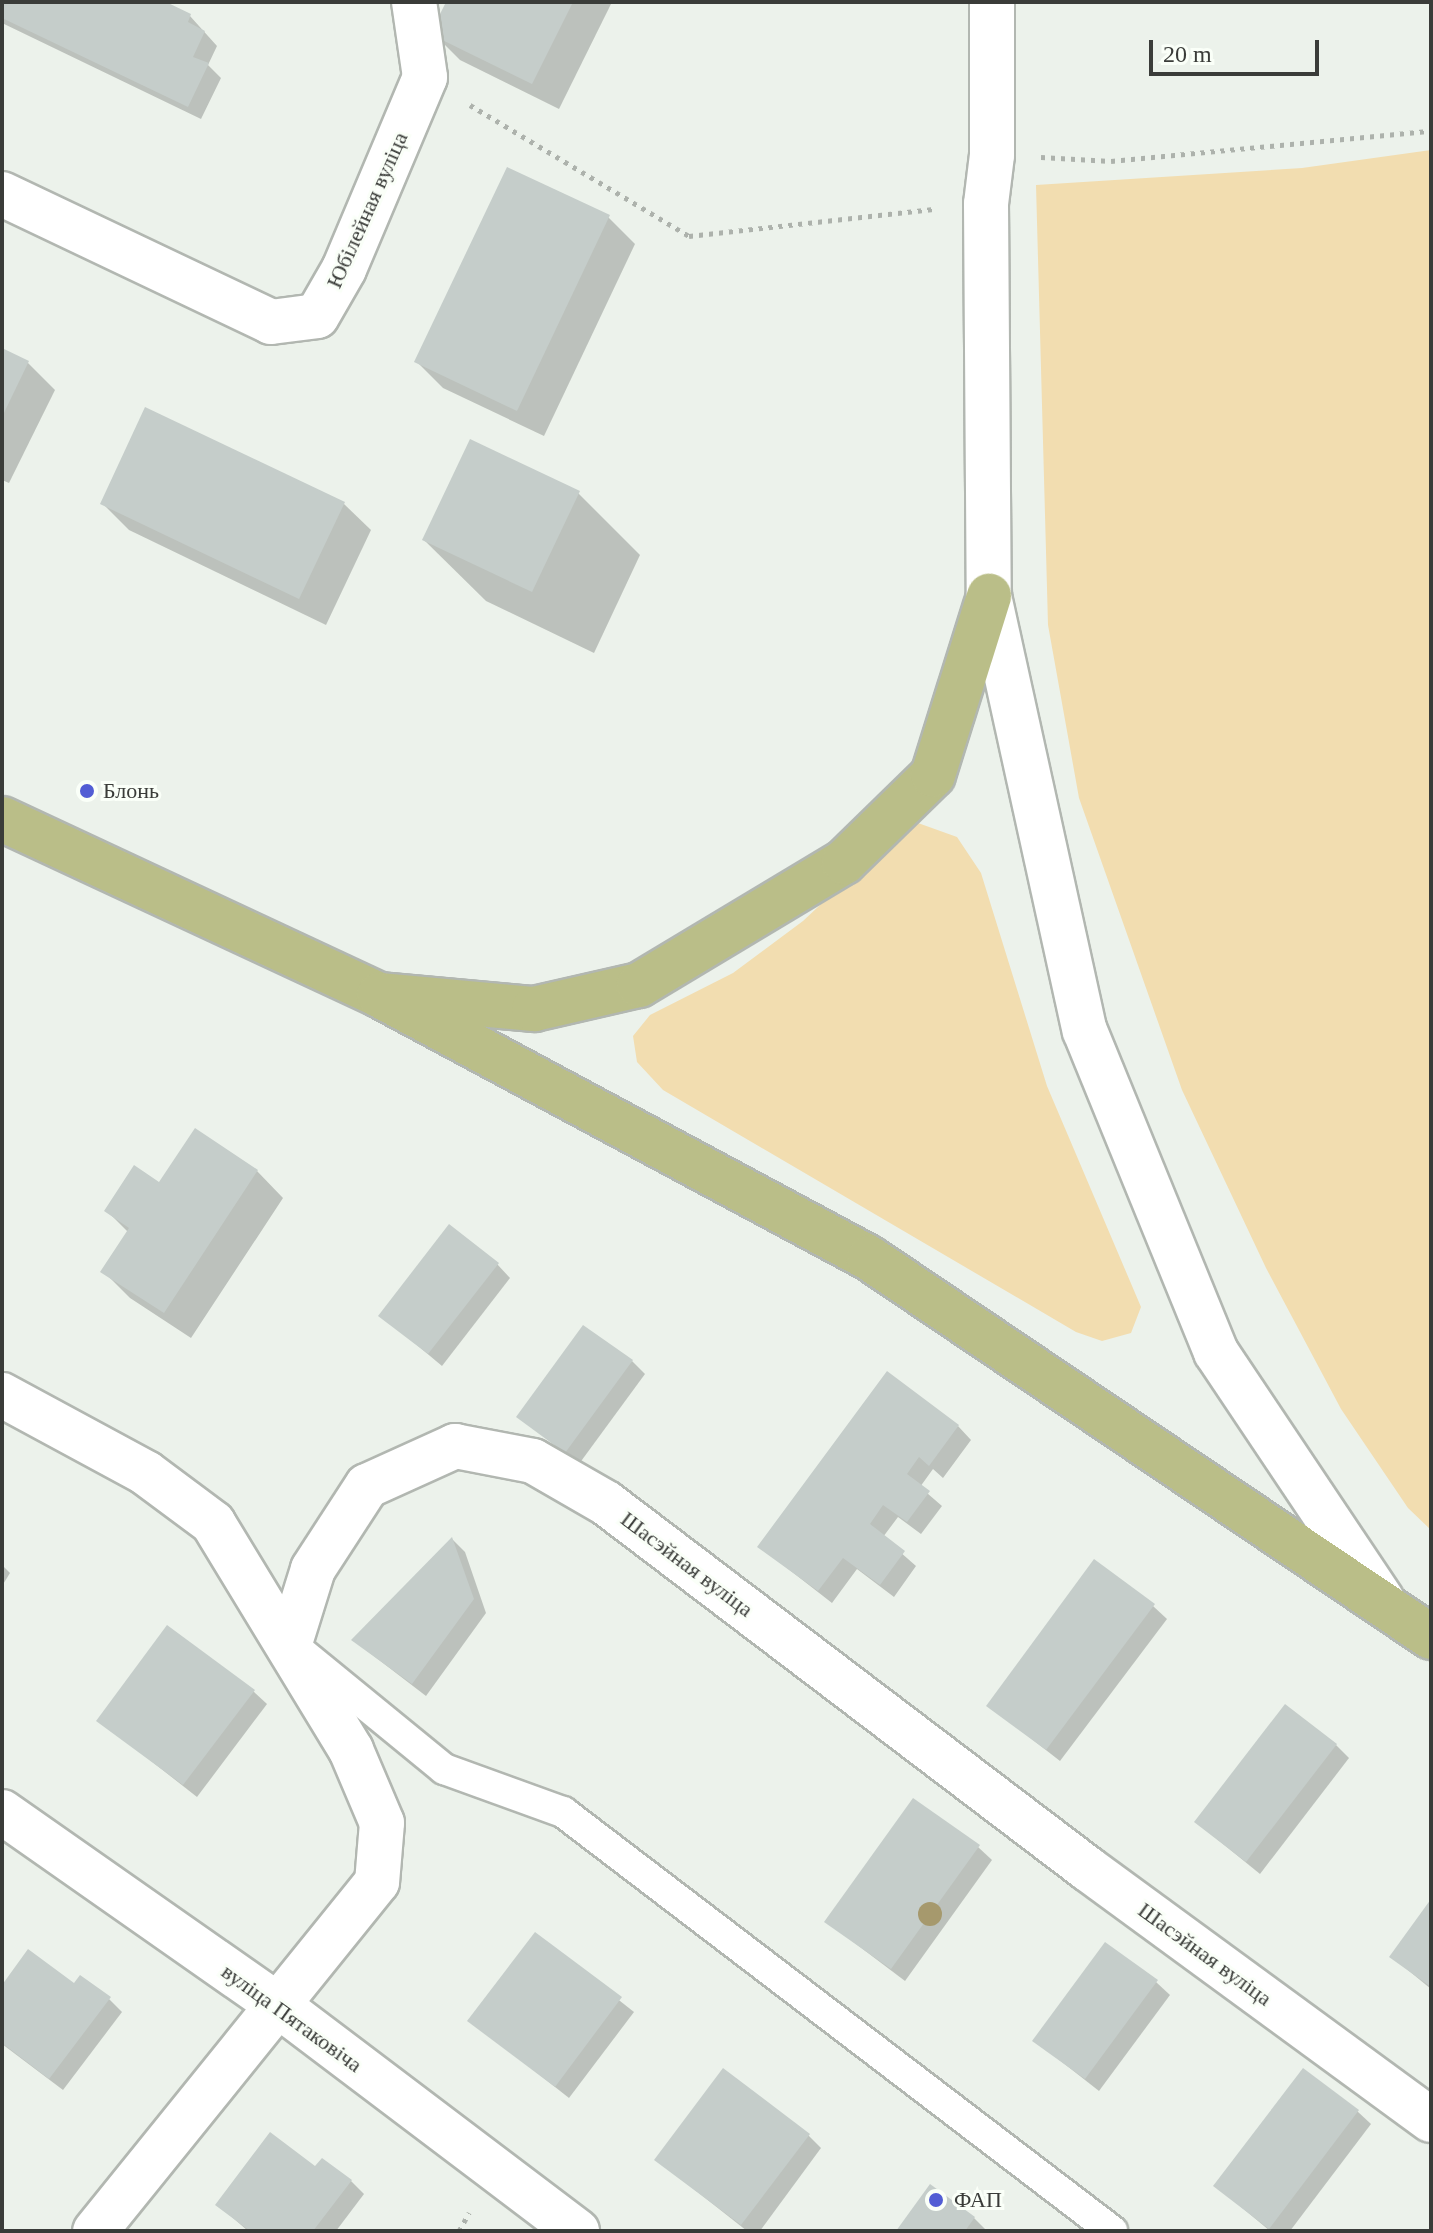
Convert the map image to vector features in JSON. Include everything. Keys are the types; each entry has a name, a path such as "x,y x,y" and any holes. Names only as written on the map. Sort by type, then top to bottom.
{"main road":[{"path":"379,995 534,1009 639,985 844,862 933,775 989,596"},
{"path":"2,819 379,995 869,1258 1382,1600 1431,1637"}],"street":[{"path":"414,2 425,77"},
{"path":"992,2 992,155 986,204 989,596 1085,1031 1216,1352 1382,1600"},
{"name":"Юбілейная вуліца","path":"2,194 271,322 317,316 344,269 425,77"},
{"path":"2,1395 146,1473 213,1523 290,1643 351,1750 382,1823 377,1882 95,2231"},
{"name":"Шасэйная вуліца","path":"290,1643 313,1569 367,1486 455,1446 533,1461 606,1503 1088,1869 1431,2120"},
{"name":"вуліца Пятаковіча","path":"2,1812 278,2005 577,2231"}],"lane":[{"path":"290,1643 444,1769 563,1812 1112,2231"}],"path":[{"path":"425,77 689,236 986,204"},
{"path":"992,155 1111,161 1431,131"}],"shaded area":[{"path":"1431,150 1431,1530 1408,1508 1341,1409 1266,1268 1182,1090 1079,798 1048,625 1036,185 1302,168"},
{"path":"918,823 957,837 981,873 1047,1086 1141,1307 1131,1333 1102,1341 1076,1332 663,1090 637,1062 633,1036 650,1015 733,973 803,921 884,845"}],"building":[{"path":"2,2 166,2 191,14 188,22 205,31 193,57 209,63 188,107 2,18"},
{"path":"446,2 573,2 532,84 430,34"},
{"path":"507,167 610,215 517,411 414,362"},
{"path":"2,348 29,361 2,417"},
{"path":"145,407 345,502 299,599 100,504"},
{"path":"470,439 580,491 532,592 422,540"},
{"path":"195,1128 258,1170 164,1313 100,1272 129,1228 104,1211 134,1165 159,1182"},
{"path":"449,1224 499,1263 428,1354 378,1316"},
{"path":"583,1325 633,1360 565,1453 516,1417"},
{"path":"887,1371 959,1425 929,1466 919,1457 907,1474 930,1491 907,1522 883,1505 870,1524 905,1551 880,1585 843,1558 818,1591 757,1547"},
{"path":"452,1537 474,1599 412,1684 351,1640"},
{"path":"1094,1559 1155,1604 1046,1750 986,1706"},
{"path":"167,1625 255,1690 183,1785 96,1721"},
{"path":"1285,1704 1337,1744 1246,1862 1194,1822"},
{"path":"913,1798 980,1845 891,1969 824,1922"},
{"path":"1431,1899 1431,1987 1389,1957"},
{"path":"535,1932 622,1997 555,2087 467,2021"},
{"path":"1105,1942 1158,1980 1085,2079 1032,2041"},
{"path":"28,1949 74,1983 80,1975 111,1997 49,2079 2,2043 2,1985"},
{"path":"723,2068 810,2134 741,2225 654,2160"},
{"path":"1303,2068 1359,2110 1269,2229 1213,2186"},
{"path":"270,2132 315,2166 322,2158 352,2180 313,2231 250,2231 215,2205"},
{"name":"ФАП","path":"930,2184 975,2217 965,2231 896,2231"}],"place":[{"name":"Блонь","path":"87,791"},
{"name":"ФАП","path":"936,2200"}]}
